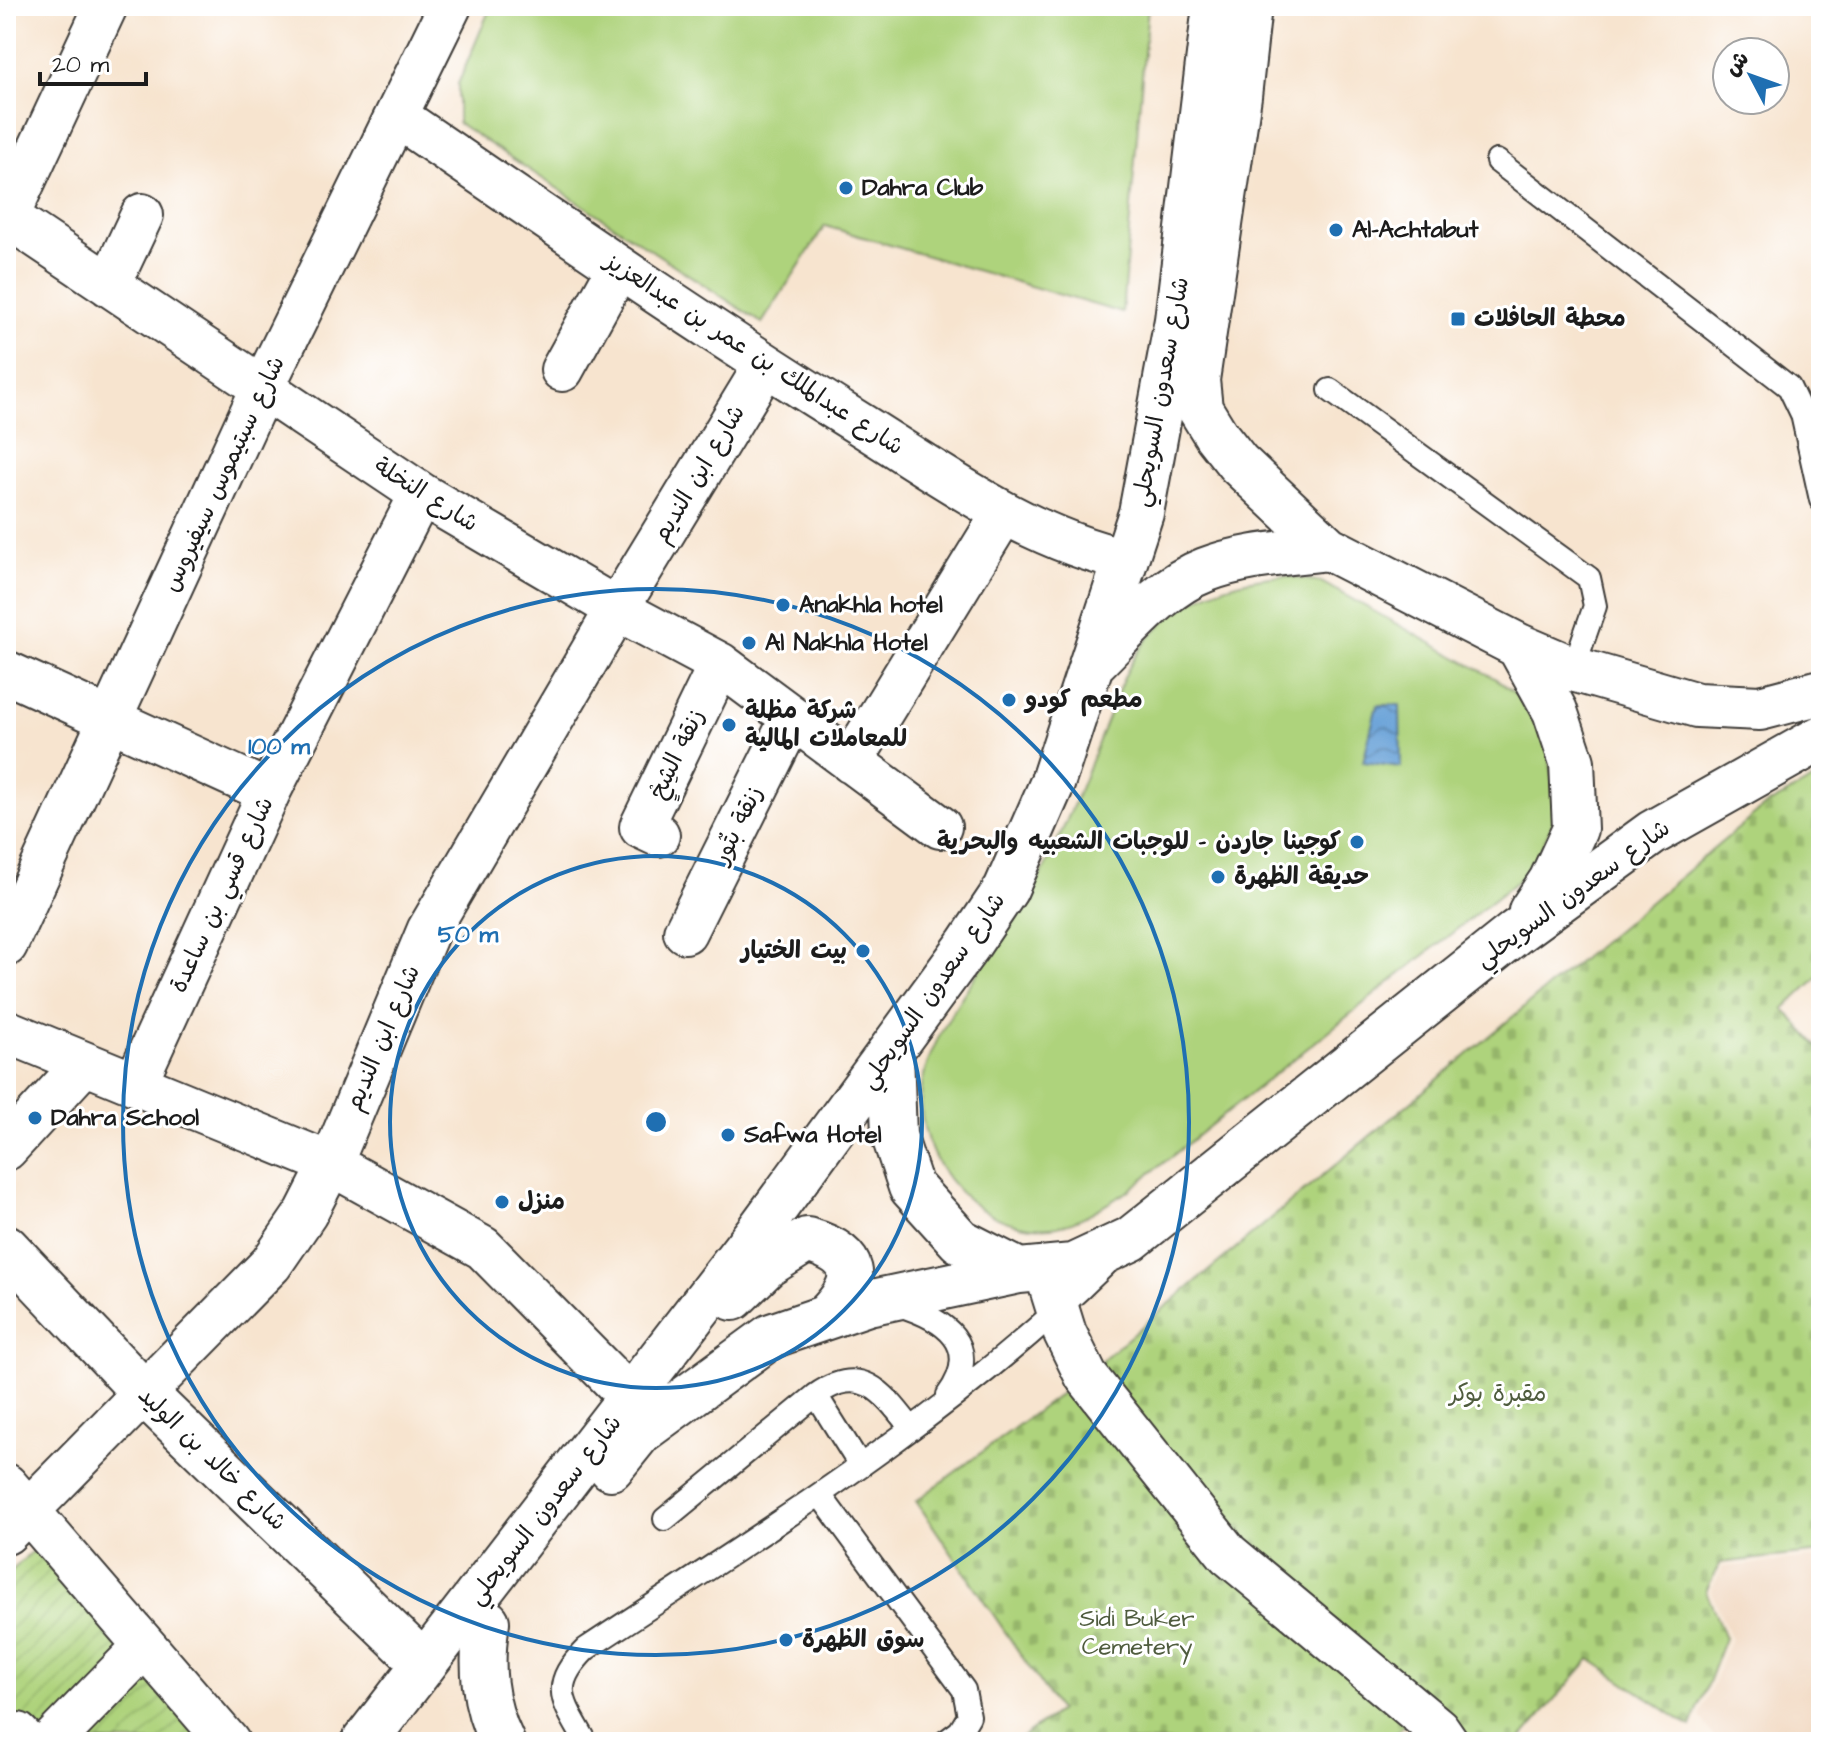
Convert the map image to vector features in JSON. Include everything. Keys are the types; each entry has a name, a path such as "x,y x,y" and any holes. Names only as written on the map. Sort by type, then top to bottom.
{"main road":[{"name":"شارع سعدون السويحلي","path":"364,1742 631,1398 891,1053 1006,889 1052,784 1141,513 1177,320 1215,6"},
{"name":"شارع سعدون السويحلي","path":"1249,6 1197,380 1200,409 1238,463 1328,548 1519,646 1573,669 1697,705 1760,708 1821,692"},
{"path":"1093,662 1169,592 1203,571 1246,558 1328,548"},
{"path":"1516,932 1551,881 1575,829 1572,762 1555,711 1519,646"},
{"name":"شارع سعدون السويحلي","path":"393,1742 640,1432 714,1374 771,1336 827,1316 868,1303 1032,1270 1073,1266 1131,1239 1516,932 1652,833 1819,744"},
{"path":"891,1053 894,1136 911,1187 960,1241 1032,1270"},
{"path":"631,1398 767,1265 807,1240 832,1247 845,1258 851,1280 846,1298 827,1316"},
{"name":"شارع خالد بن الوليد","path":"6,1247 145,1394 424,1664"},
{"path":"487,1622 483,1675 486,1701 502,1742"}],"street":[{"path":"7,218 106,6"},
{"name":"شارع سبتيموس سيفيروس","path":"6,945 262,389 450,6"},
{"name":"شارع عبدالملك بن عمر بن عبدالعزيز","path":"398,117 765,366 1003,514 1090,552 1126,560"},
{"path":"109,285 142,215"},
{"name":"شارع النخلة","path":"7,218 421,494 617,609 720,664 940,827"},
{"path":"562,370 619,267"},
{"name":"شارع ابن النديم","path":"14,1509 145,1394 271,1264 306,1213 331,1164 428,931 617,609 765,366"},
{"name":"شارع قسي بن ساعدة","path":"135,1084 269,792 421,494"},
{"path":"851,762 1003,514"},
{"name":"ْزنقة الشِحٍ","path":"658,835 641,827 720,664"},
{"path":"6,672 269,792"},
{"name":"زنقة بتٌور","path":"685,932 792,718"},
{"path":"6,1031 331,1164 483,1248 631,1398"},
{"path":"6,1149 84,1064"},
{"path":"1032,1270 1058,1311 1086,1376 1228,1554 1436,1738"},
{"path":"14,1509 228,1742"},
{"path":"51,1742 133,1658"},
{"path":"6,1734 18,1734 26,1742"}],"lane":[{"path":"1497,161 1789,387 1802,414 1821,500"},
{"path":"1330,390 1589,578 1595,606 1573,669"},
{"path":"586,1742 562,1696 561,1685 574,1661 586,1649 820,1495 911,1428 1058,1311 1131,1239"},
{"path":"868,1303 899,1305 923,1312 943,1323 956,1336 962,1355 960,1372 940,1406"},
{"path":"665,1519 816,1395 839,1382 865,1383 887,1398 911,1428"},
{"path":"816,1395 860,1465"},
{"path":"820,1495 964,1690 969,1716 960,1731 945,1742"}],"shaded area":[{"path":"1821,1557 1821,1742 1717,1742 1700,1716 1731,1639 1711,1591 1723,1567"}],"green space":[{"name":"Dahra Club","path":"491,6 1148,6 1122,313 825,226 762,323 458,123 458,84"},
{"path":"1287,576 1321,582 1496,679 1530,705 1547,733 1556,816 1531,870 1127,1192 1091,1213 1051,1227 1021,1225 994,1216 969,1200 949,1179 933,1154 924,1127 921,1098 926,1068 935,1045 961,998 1022,908 1045,867 1073,807 1124,677 1144,644 1166,620 1197,599 1249,580"},
{"name":"مقبرة بوكر","path":"1818,777 1821,781 1821,974 1784,1009 1821,1050 1821,1552 1720,1563 1706,1591 1725,1638 1691,1727 1590,1659 1518,1742 1475,1742 1234,1544 1101,1371 1103,1359 1765,806"},
{"name":"Sidi Buker Cemetery","path":"1075,1383 1410,1720 1385,1742 1016,1742 1059,1711 916,1501"},
{"path":"40,1544 206,1742 6,1742 6,1576"}],"water":[{"path":"1377,705 1400,705 1401,767 1363,762"}],"place":[{"name":"Dahra Club","path":"846,188"},
{"name":"Al-Achtabut","path":"1336,230"},
{"name":"محطة الحافلات","path":"1458,319"},
{"name":"Anakhla hotel","path":"783,605"},
{"name":"Al Nakhla Hotel","path":"749,643"},
{"name":"مطعم كودو","path":"1009,700"},
{"name":"شركة مظلة للمعاملات المالية","path":"729,725"},
{"name":"كوجينا جاردن - للوجبات الشعبيه والبحرية","path":"1357,842"},
{"name":"حديقة الظهرة","path":"1218,877"},
{"name":"بيت الختيار","path":"863,951"},
{"name":"Dahra School","path":"35,1118"},
{"name":"Safwa Hotel","path":"728,1135"},
{"name":"منزل","path":"502,1202"},
{"name":"سوق الظهرة","path":"786,1640"}]}
